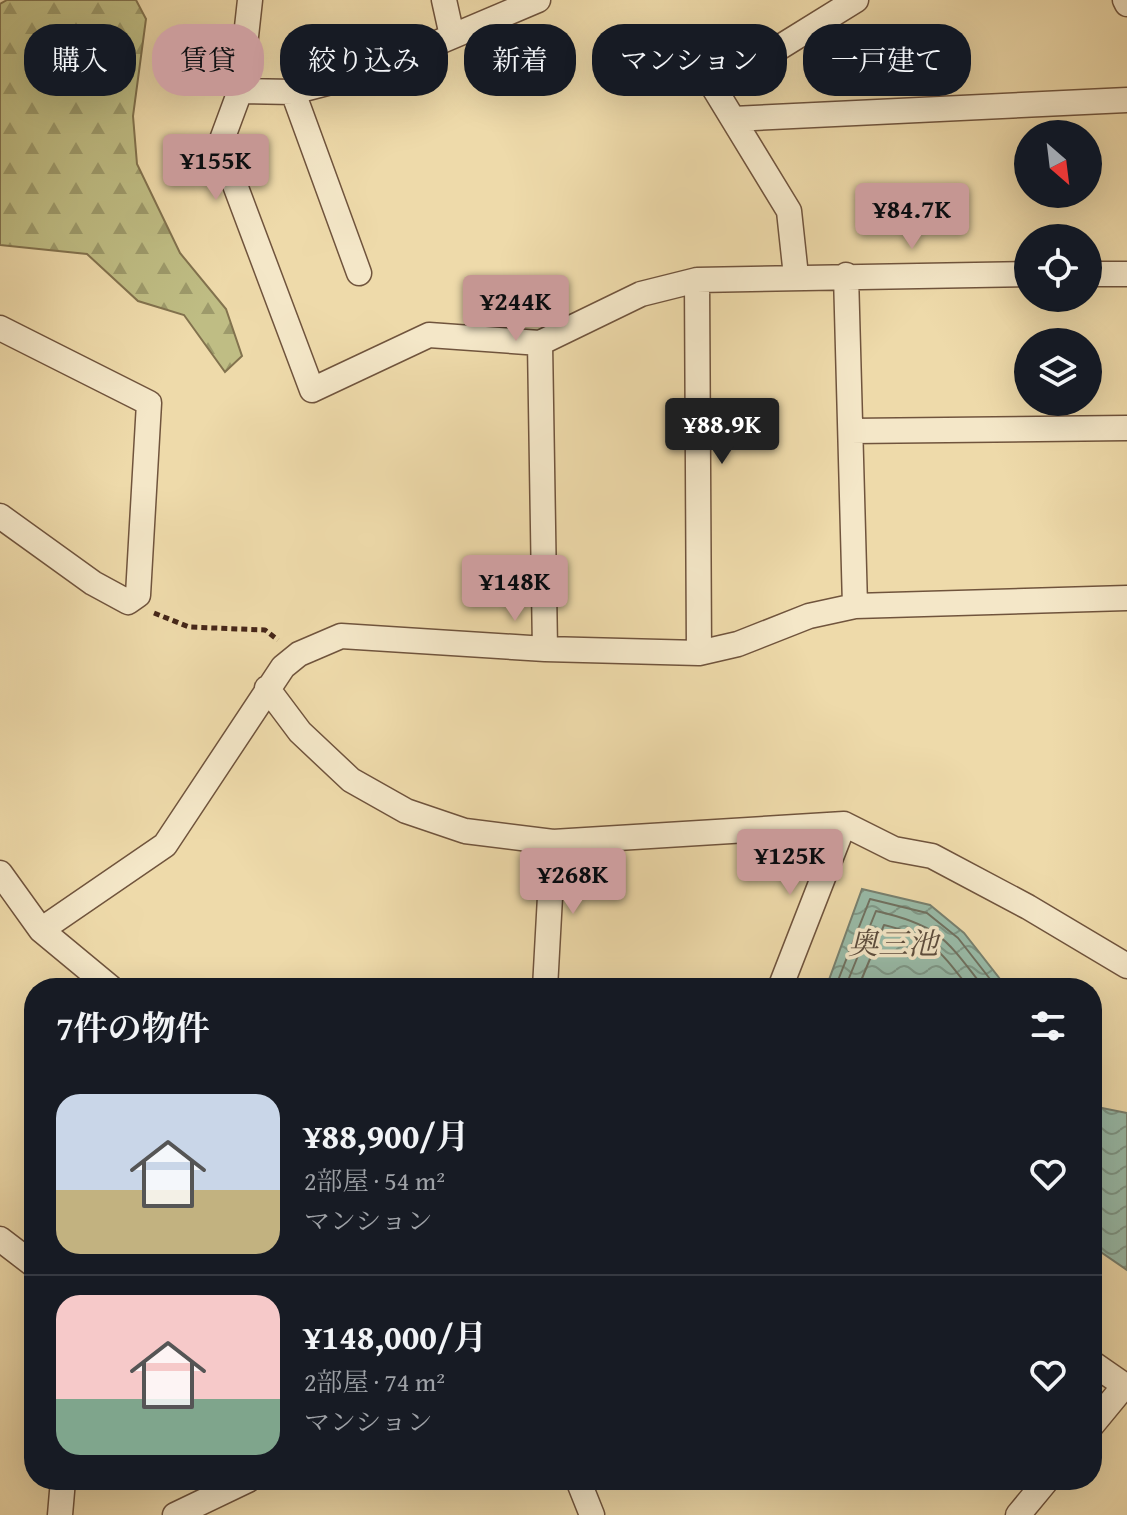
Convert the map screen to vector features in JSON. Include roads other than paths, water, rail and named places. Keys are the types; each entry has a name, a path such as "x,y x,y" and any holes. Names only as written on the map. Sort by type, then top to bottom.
{"street":[{"path":"247,24 250,0"},
{"path":"444,0 452,36"},
{"path":"448,38 538,0"},
{"path":"796,276 789,211 714,88 856,0"},
{"path":"238,96 220,145 312,390 429,335 540,343 641,294 697,280 1014,274"},
{"path":"294,96 359,273"},
{"path":"733,119 1127,100"},
{"path":"1102,274 1127,274"},
{"path":"846,275 855,606"},
{"path":"697,280 699,653"},
{"path":"0,328 149,403 138,595 128,602 93,583 0,516"},
{"path":"540,343 545,649"},
{"path":"851,431 1127,428"},
{"path":"41,930 165,845 267,688 299,654 341,636 545,649 699,653 738,644 809,616 855,606 1127,598"},
{"path":"267,688 300,732 351,780 406,811 465,831 553,842 844,824 894,849 932,856 1028,907 1127,966"},
{"path":"784,978 844,824"},
{"path":"546,978 553,842"},
{"path":"0,873 41,930 97,978"},
{"path":"0,1239 24,1257"},
{"path":"1102,1370 1126,1386 1102,1414"},
{"path":"60,1515 62,1490"},
{"path":"175,1515 227,1490"},
{"path":"582,1490 592,1515"},
{"path":"1018,1515 1039,1490"}],"water":[{"name":"奥三池","path":"862,889 930,905 964,933 999,978 830,978"},
{"path":"1102,1108 1127,1113 1127,1270 1102,1253"}]}
